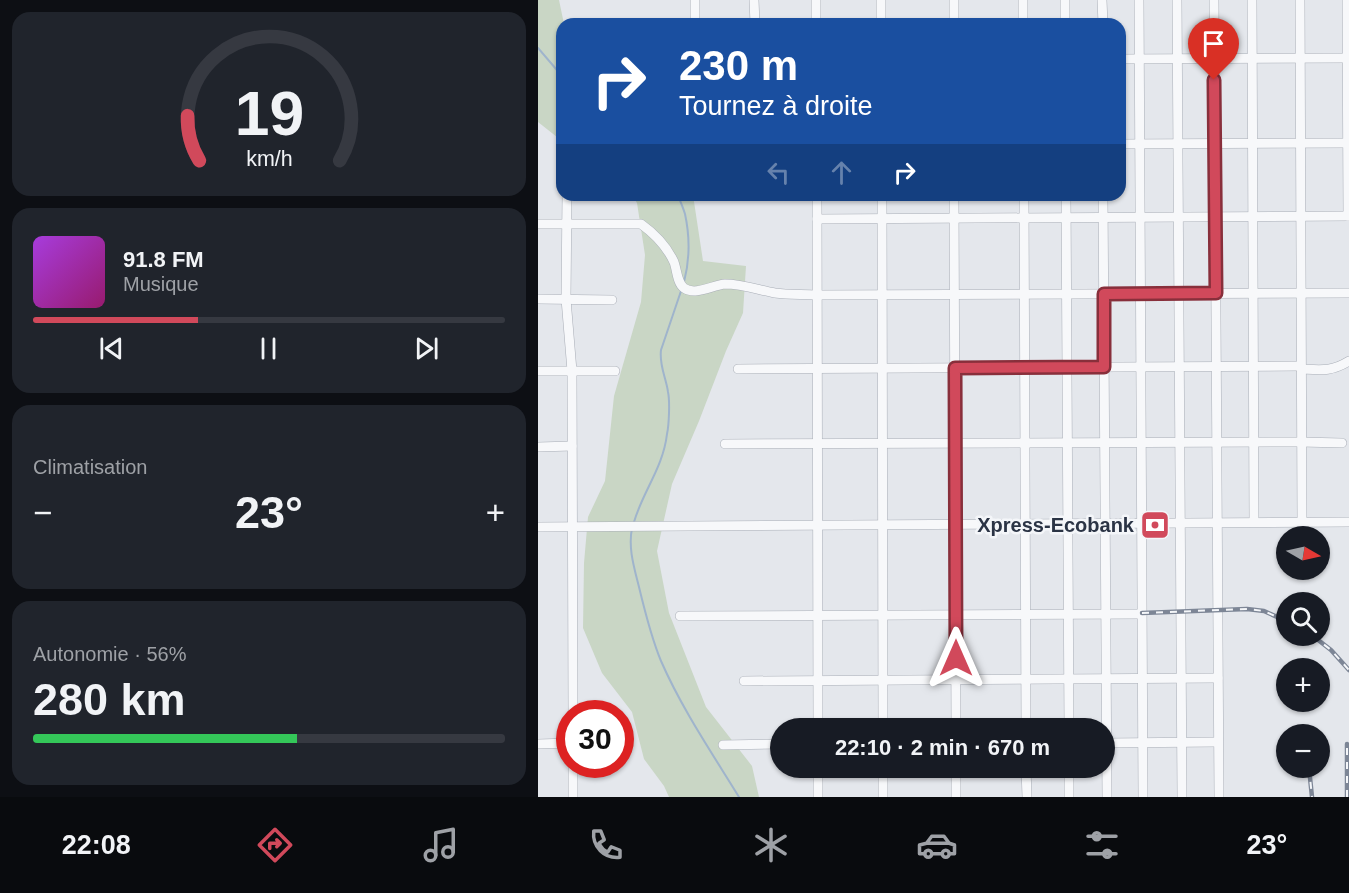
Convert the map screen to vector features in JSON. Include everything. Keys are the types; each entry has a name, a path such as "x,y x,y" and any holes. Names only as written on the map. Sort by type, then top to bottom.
{"street":[{"path":"695,0 695,18"},
{"path":"754,0 755,18"},
{"path":"816,0 816,18"},
{"path":"881,0 881,18"},
{"path":"954,0 954,18"},
{"path":"1023,0 1023,18"},
{"path":"1065,0 1065,18"},
{"path":"1102,0 1103,18"},
{"path":"1139,0 1143,797"},
{"path":"1177,0 1182,797"},
{"path":"1214,0 1219,797"},
{"path":"1252,0 1254,522"},
{"path":"1300,0 1302,522"},
{"path":"817,219 1348,216 1347,0"},
{"path":"1126,59 1348,58"},
{"path":"1126,144 1348,143"},
{"path":"567,201 566,299 572,371 573,700"},
{"path":"817,201 818,718"},
{"path":"882,201 883,718"},
{"path":"955,201 956,718"},
{"path":"1024,201 1026,718"},
{"path":"1066,201 1069,718"},
{"path":"1104,201 1106,718"},
{"path":"538,224 641,224 654,234 670,255 680,283 685,289 693,291 726,284 779,293 817,295 1348,292"},
{"path":"538,299 612,300"},
{"path":"738,369 1253,366 1325,371 1348,361"},
{"path":"538,371 615,371"},
{"path":"725,444 1342,443"},
{"path":"538,447 572,446"},
{"path":"538,527 1348,522"},
{"path":"680,616 1142,614"},
{"path":"744,681 1218,678"},
{"path":"1115,743 1218,742"},
{"path":"538,744 556,744"},
{"path":"723,745 770,744"},
{"path":"573,778 573,797"},
{"path":"818,778 818,797"},
{"path":"883,778 883,797"},
{"path":"956,778 956,797"},
{"path":"1026,778 1027,797"},
{"path":"1069,778 1069,797"},
{"path":"1107,778 1107,797"}],"green space":[{"path":"538,0 559,0 563,18 556,18 556,136 538,122"},
{"path":"636,201 694,201 703,261 746,266 743,313 672,484 657,551 669,613 706,707 752,766 759,797 669,797 664,786 644,759 634,720 634,700 623,700 602,673 583,628 584,563 588,517 605,481 614,396 641,302 645,255"}],"waterway":[{"path":"538,48 556,69"},
{"path":"680,201 688,231 688,256 684,282"},
{"path":"634,522 665,446 669,401 661,350 681,291"},
{"path":"632,528 631,550 634,565 648,624 661,661 688,714 739,797"}],"railway":[{"path":"1142,613 1247,609 1264,611 1276,616"},
{"path":"1326,646 1349,670"},
{"path":"1347,744 1347,797"},
{"path":"1310,778 1312,797"}],"place":[{"name":"Xpress-Ecobank","path":"1155,525"}],"route":[{"path":"956,658 955,368 1104,367 1104,294 1216,293 1214,80"}]}
